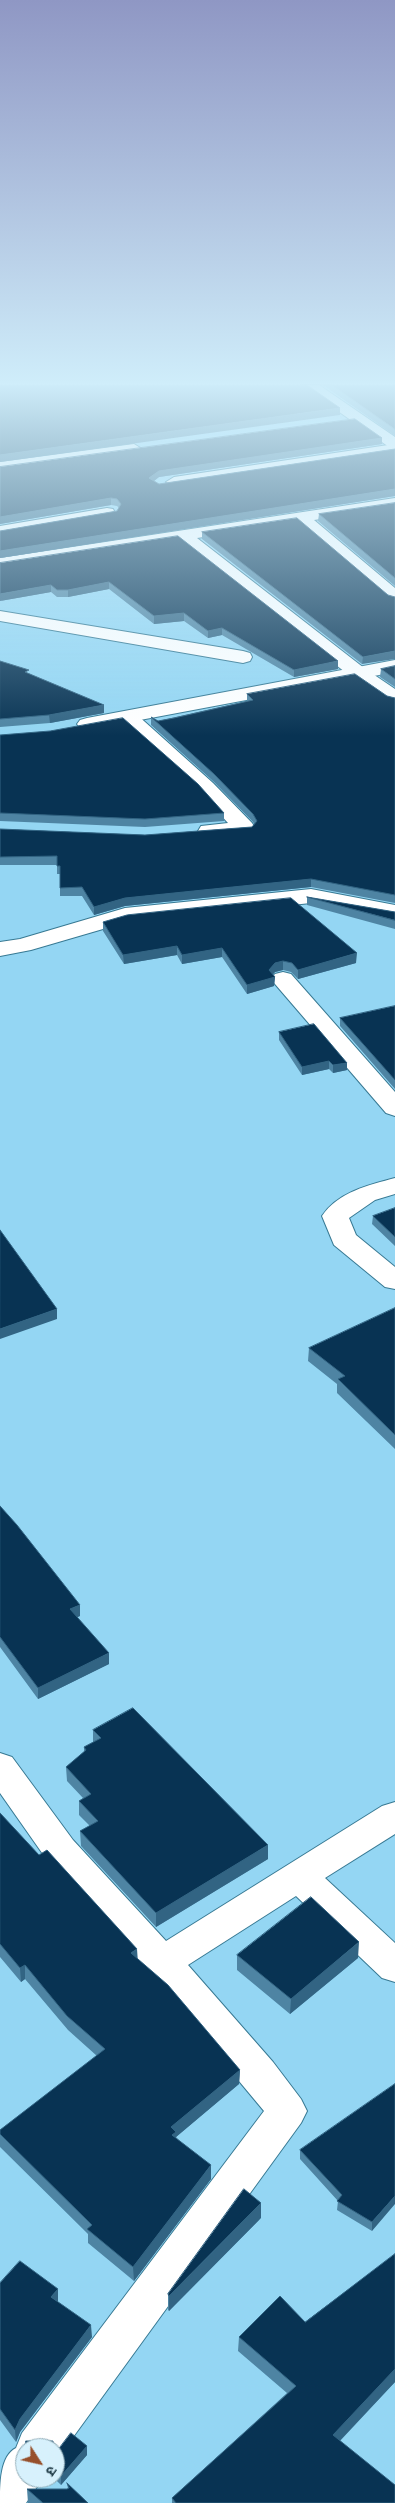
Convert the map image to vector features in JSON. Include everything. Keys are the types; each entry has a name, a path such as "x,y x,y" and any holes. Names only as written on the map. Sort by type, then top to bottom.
{"street":[{"path":"0,563 395,503"},
{"path":"0,530 111,512"},
{"path":"301,518 395,597"},
{"path":"182,535 356,672 395,698"},
{"path":"0,616 243,656"},
{"path":"70,728 395,666"},
{"path":"128,717 206,787 244,828 185,832"},
{"path":"0,949 23,945 125,915 312,896 395,912"},
{"path":"283,979 395,1108"},
{"path":"395,1186 366,1194 335,1216 344,1239 395,1281"},
{"path":"0,1766 60,1850 260,2074 287,2111 54,2438"},
{"path":"162,1962 395,1816"},
{"path":"299,1876 395,1967"}],"building":[{"path":"0,502 89,502 0,517"},
{"path":"119,502 313,502 0,551 0,531 117,511 121,504"},
{"path":"395,503 395,578 319,514"},
{"path":"297,518 388,595 395,597 395,651 363,657 202,532"},
{"path":"178,536 338,661 294,670 222,628 208,631 184,613 154,616 109,582 68,590 57,590 51,585 0,594 0,563"},
{"path":"0,661 29,670 25,672 104,705 49,715 0,719"},
{"path":"395,666 395,679 381,669"},
{"path":"355,674 387,696 395,698 395,895 311,879 125,898 94,907 82,887 60,888 60,866 57,866 57,856 0,857 0,829 145,835 252,827 257,821 253,814 214,774 151,717 158,721 174,718 253,700 247,694"},
{"path":"123,718 198,784 224,813 145,819 0,813 0,735 50,731"},
{"path":"307,897 395,912 395,920"},
{"path":"291,898 357,953 298,970 292,963 283,961 275,963 269,970 275,977 247,985 222,948 182,955 177,946 123,955 103,922 127,915"},
{"path":"395,1006 395,1080 340,1018"},
{"path":"314,1024 347,1063 333,1065 329,1061 302,1067 279,1032"},
{"path":"395,1208 395,1237 373,1216"},
{"path":"0,1230 57,1309 0,1329"},
{"path":"395,1308 395,1435 338,1379 345,1376 309,1348"},
{"path":"0,1506 80,1605 70,1609 109,1653 38,1688 0,1637"},
{"path":"133,1708 268,1845 156,1913 80,1831 98,1821 79,1801 91,1794 66,1767 86,1750 84,1747 101,1738 93,1730"},
{"path":"0,1813 39,1855 47,1850 137,1949 131,1953 168,1985 240,2070 171,2127 176,2132 172,2135 211,2165 133,2267 87,2229 92,2225 0,2134 0,2130 105,2049 67,2016 25,1965 20,1968 0,1944"},
{"path":"311,1897 359,1942 291,1999 237,1955"},
{"path":"395,2084 395,2196 372,2222 337,2201 342,2195 300,2150"},
{"path":"244,2189 261,2203 169,2296 168,2294"},
{"path":"395,2254 395,2369 333,2435 395,2485 395,2503 176,2503 172,2498 296,2386 239,2337 280,2296 305,2322"},
{"path":"20,2261 58,2289 51,2297 91,2325 20,2419 15,2430 0,2409 0,2283"},
{"path":"71,2433 87,2446 65,2471 65,2441"},
{"path":"67,2483 88,2503 43,2503 27,2489 67,2489 69,2488"}]}
